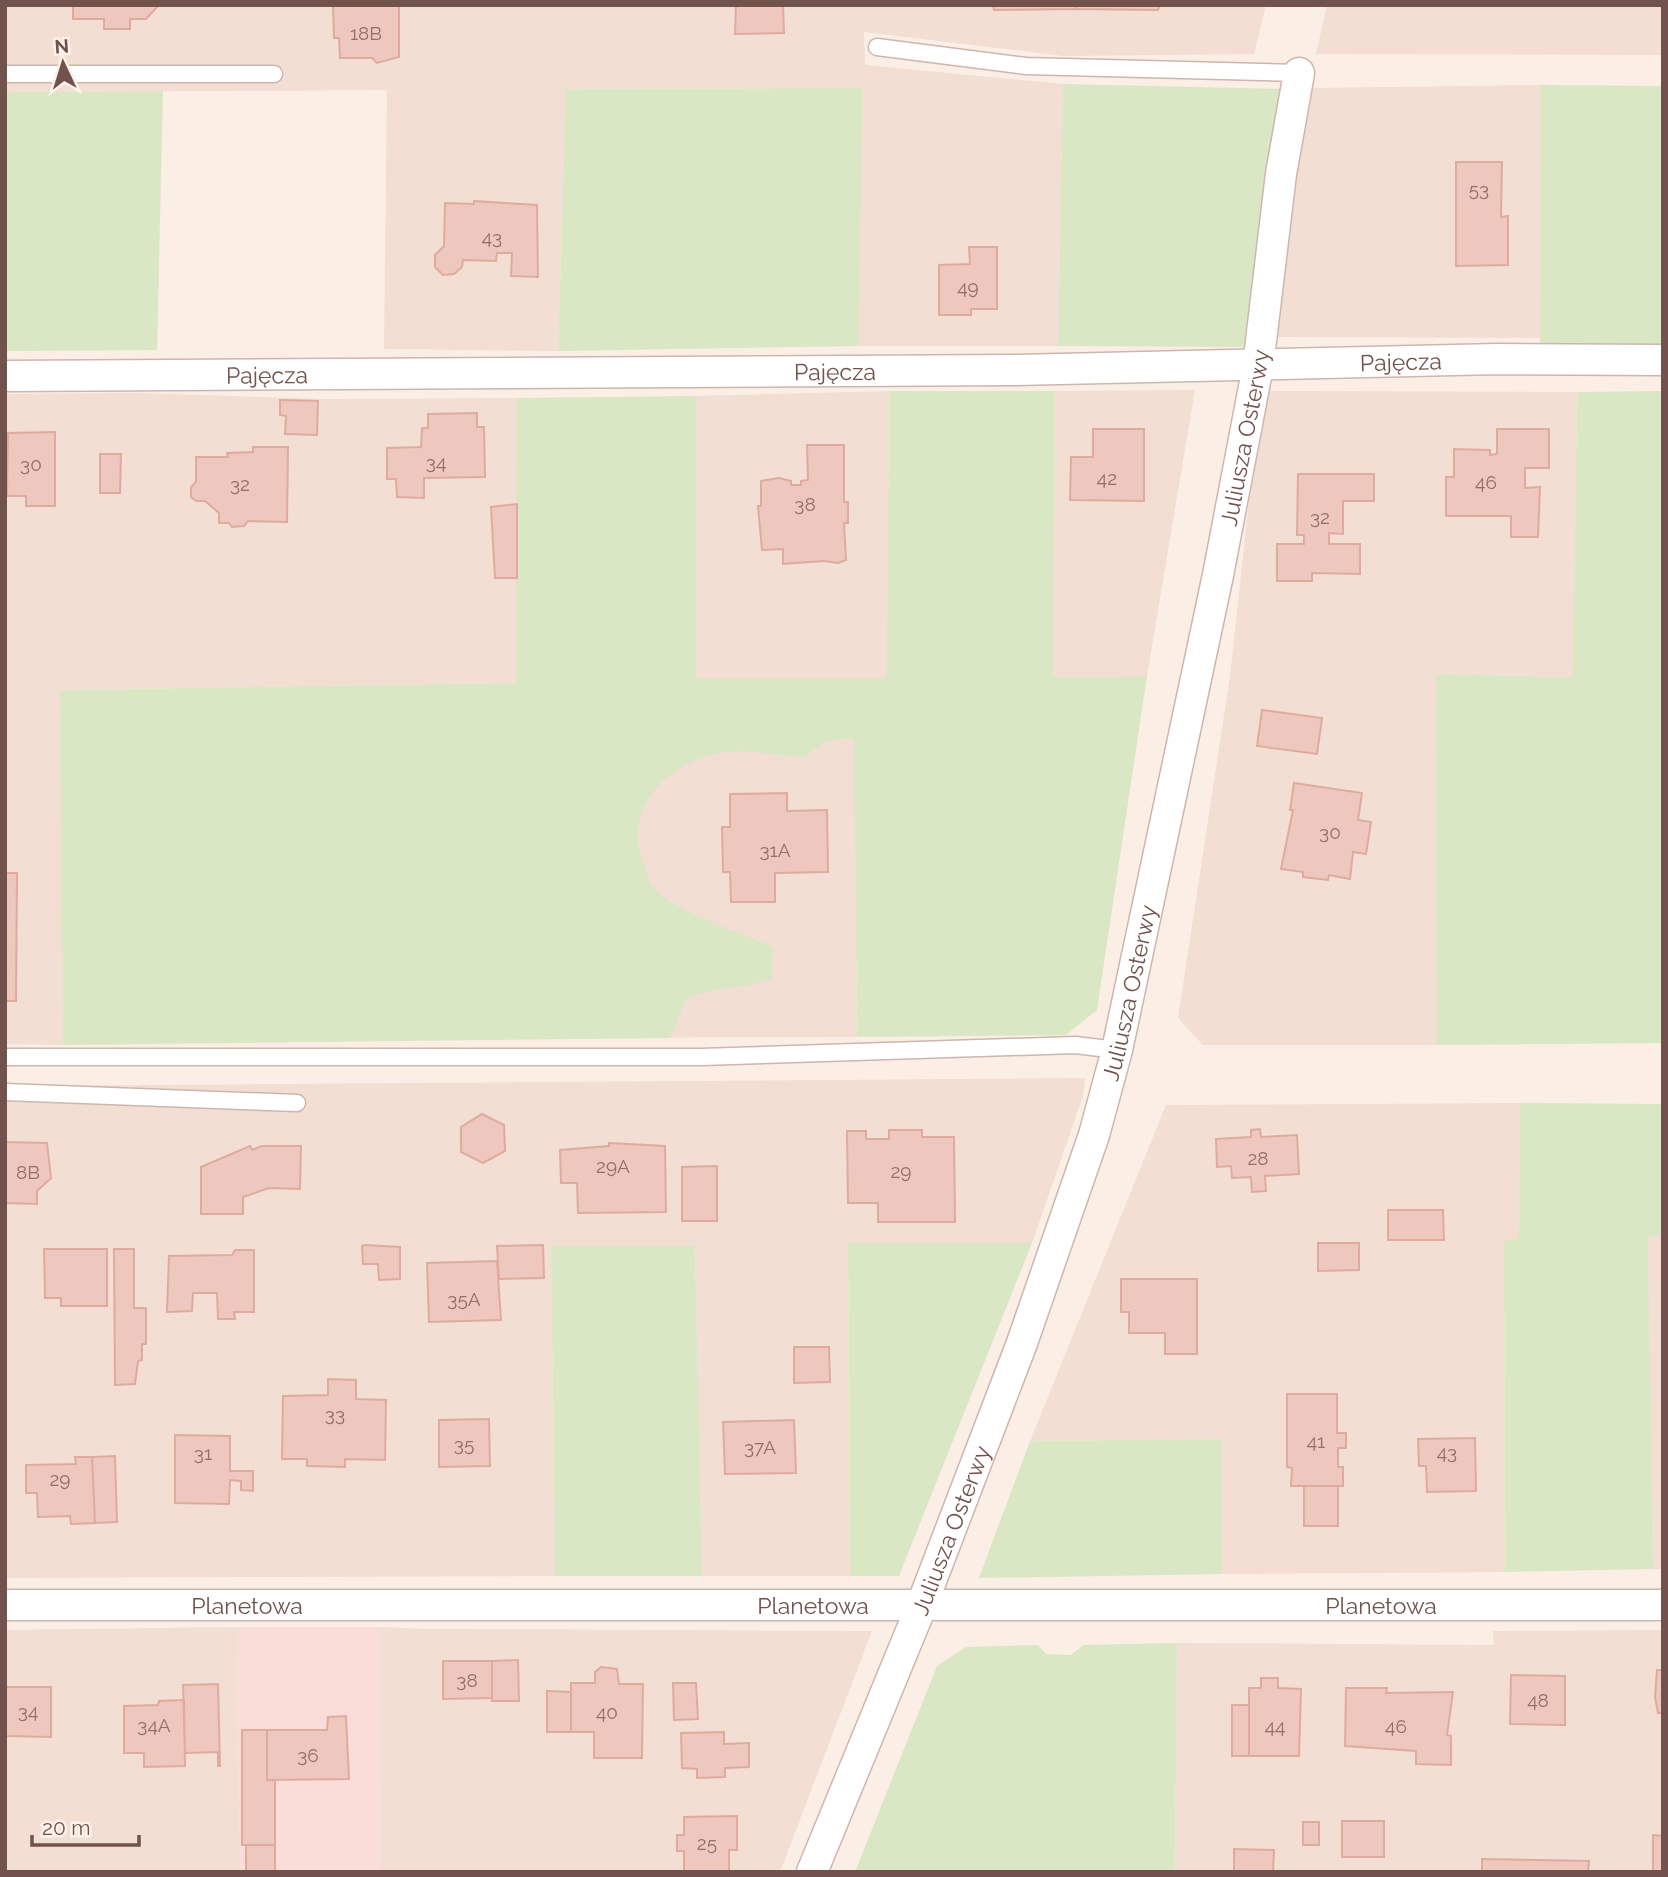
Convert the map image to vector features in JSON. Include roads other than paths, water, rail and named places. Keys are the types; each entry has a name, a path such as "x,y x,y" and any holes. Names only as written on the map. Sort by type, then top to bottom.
{"street":[{"name":"Juliusza Osterwy","path":"812,1872 920,1607 1022,1343 1094,1135 1117,1050 1218,575 1258,366 1281,174 1299,73"},
{"name":"Pajęcza","path":"5,376 1258,366 1497,359 1663,360"},
{"name":"Planetowa","path":"5,1605 1663,1605"}],"lane":[{"path":"877,47 1026,65 1299,73"},
{"path":"5,75 274,74"},
{"path":"5,1056 701,1057 1075,1045 1117,1050"},
{"path":"5,1092 297,1103"}]}
